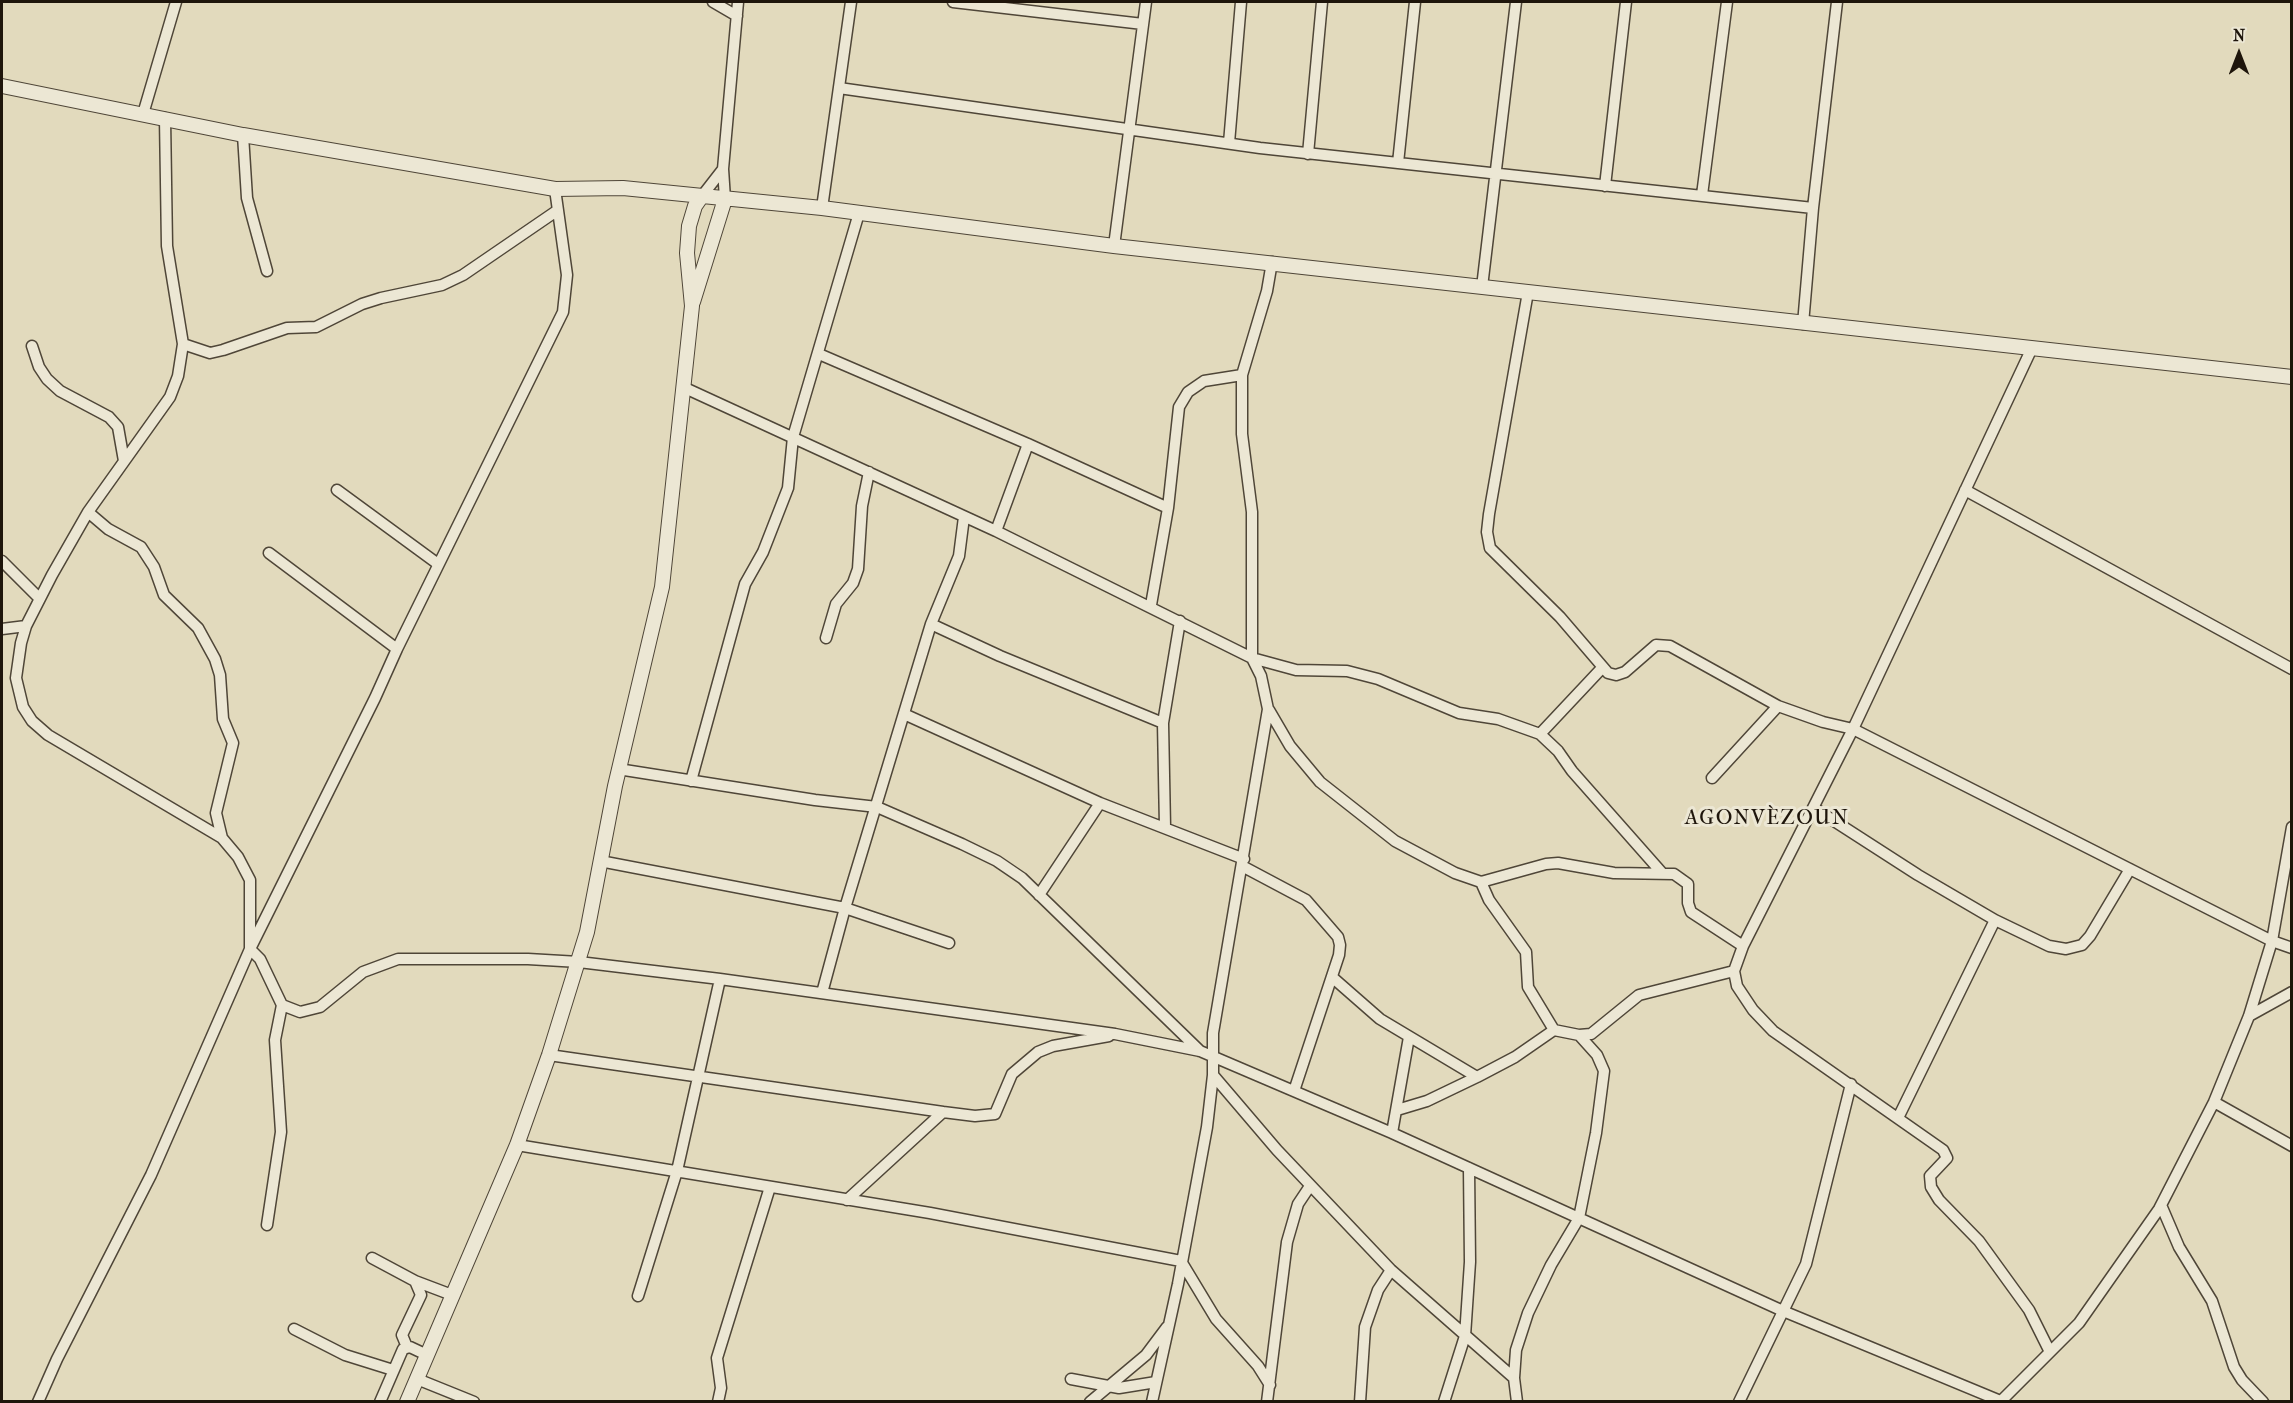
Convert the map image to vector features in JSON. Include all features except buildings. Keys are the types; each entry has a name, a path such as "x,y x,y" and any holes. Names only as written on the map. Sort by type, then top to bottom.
{"street":[{"path":"143,114 176,2"},
{"path":"712,2 737,16"},
{"path":"692,306 725,199 723,169 738,2"},
{"path":"822,208 851,2"},
{"path":"953,2 1143,24"},
{"path":"1114,246 1146,2"},
{"path":"1229,143 1241,2"},
{"path":"1308,154 1322,2"},
{"path":"1398,164 1415,2"},
{"path":"1482,286 1516,2"},
{"path":"1605,186 1626,2"},
{"path":"1702,195 1727,2"},
{"path":"1803,324 1813,208 1837,2"},
{"path":"2,86 243,135 555,189 623,188 822,208 1114,246 1272,262 1803,324 2291,374"},
{"path":"839,88 1130,131 1308,154 1496,176 1813,208"},
{"path":"165,118 167,246 183,344 178,376 170,397 88,512 39,598 21,643 16,678 23,707 32,721 69,749 222,838 238,857 250,880 252,910 250,949 260,959 282,1005 275,1040 281,1132 267,1225"},
{"path":"243,135 247,198 267,271"},
{"path":"407,1401 517,1145 579,962 618,769 662,587 692,306 688,236 691,215 702,196 723,169"},
{"path":"38,1401 151,1175 250,949 563,312 567,275 555,189"},
{"path":"183,344 210,352 223,350 287,328 316,327 371,301 442,285 463,275 558,210"},
{"path":"690,781 745,584 763,552 788,488 793,437 859,213"},
{"path":"1152,1401 1207,1127 1212,1075 1211,1054 1268,709 1262,676 1252,658 1252,512 1242,434 1242,375 1265,299 1272,262"},
{"path":"1528,292 1487,532 1490,548 1560,617 1602,668 1616,675 1625,672 1656,645 1670,646 1778,706 1801,715 1853,729 2272,941 2292,948"},
{"path":"32,346 39,367 47,379 60,391 109,417 118,427 124,461"},
{"path":"2032,348 1853,729 1743,946 1734,971 1743,998 1773,1031 1851,1084 1947,1155 1947,1158 1930,1176 1931,1187 1939,1200 1979,1241 1998,1267 2029,1310 2050,1352"},
{"path":"819,354 1028,444 1168,508"},
{"path":"1150,605 1168,508 1179,407 1183,397 1204,381 1242,375"},
{"path":"685,388 996,531 1150,605 1252,658 1296,670 1347,671 1378,680 1459,713 1498,719 1540,734 1558,751 1572,771 1663,874"},
{"path":"996,531 1028,444"},
{"path":"826,638 836,604 853,583 858,569 861,506 869,472"},
{"path":"337,490 438,564"},
{"path":"1965,490 2292,669"},
{"path":"88,512 108,529 141,546 154,567 164,595 198,628 215,659 220,675 223,719 233,743 216,813 222,838"},
{"path":"822,993 845,908 931,624 959,556 964,517"},
{"path":"269,553 397,649"},
{"path":"2,561 39,598"},
{"path":"1166,827 1162,723 1180,621"},
{"path":"931,624 1000,656 1162,723"},
{"path":"2,629 26,626"},
{"path":"1540,734 1602,668"},
{"path":"1712,777 1778,706"},
{"path":"1268,709 1290,746 1313,773 1357,813 1395,841 1455,873 1480,882 1546,864 1558,863 1614,873 1674,874 1684,880 1690,889 1688,903 1691,912 1743,946"},
{"path":"903,714 1100,803 1166,827 1243,862 1264,880 1299,895 1330,927 1340,945 1332,977 1294,1091"},
{"path":"618,769 877,807 997,861 1011,869 1039,895 1200,1051"},
{"path":"1039,895 1100,803"},
{"path":"1814,808 1918,875 1995,920 2049,946 2066,949 2082,945 2090,936 2130,869"},
{"path":"282,1005 300,1012 320,1007 363,972 398,959 579,962 720,979 1115,1034 1200,1051 1392,1133 1783,1311 2001,1401 2079,1323 2161,1205 2214,1102 2249,1016 2272,941 2292,827"},
{"path":"600,861 845,908 949,943"},
{"path":"1480,882 1489,900 1526,952 1528,987 1554,1030"},
{"path":"1898,1118 1995,920"},
{"path":"1397,1110 1427,1101 1477,1077 1515,1057 1554,1030 1579,1035 1598,1030 1639,995 1734,971"},
{"path":"1332,977 1363,1006 1409,1037 1477,1077"},
{"path":"638,1296 677,1171 700,1078 720,979"},
{"path":"2249,1016 2292,992"},
{"path":"549,1055 975,1116 995,1114 1012,1074 1038,1052 1053,1046 1090,1041 1115,1034"},
{"path":"1517,1401 1514,1377 1516,1350 1528,1313 1579,1218 1596,1133 1604,1071 1597,1055 1579,1035"},
{"path":"1392,1133 1409,1037"},
{"path":"1212,1075 1310,1186 1391,1270 1514,1377"},
{"path":"1739,1401 1806,1264 1851,1084"},
{"path":"2214,1102 2292,1146"},
{"path":"847,1200 944,1112"},
{"path":"517,1145 847,1200 1181,1261 1216,1319 1258,1366 1270,1385"},
{"path":"1444,1401 1465,1336 1470,1262 1469,1168"},
{"path":"1267,1401 1287,1242 1298,1204 1310,1186"},
{"path":"718,1401 721,1388 717,1358 770,1187"},
{"path":"2161,1205 2182,1254 2212,1300 2234,1367 2242,1380 2263,1401"},
{"path":"372,1258 415,1281 452,1295"},
{"path":"1360,1401 1365,1327 1378,1290 1391,1270"},
{"path":"415,1281 421,1295 402,1335 407,1347 427,1355"},
{"path":"1090,1401 1146,1355 1169,1324"},
{"path":"294,1329 345,1354 393,1370"},
{"path":"380,1401 393,1370 407,1347"},
{"path":"417,1379 474,1401"},
{"path":"1071,1379 1119,1388 1156,1382"}],"district":[{"name":"AGONVÈZOUN","path":"1767,819"}]}
